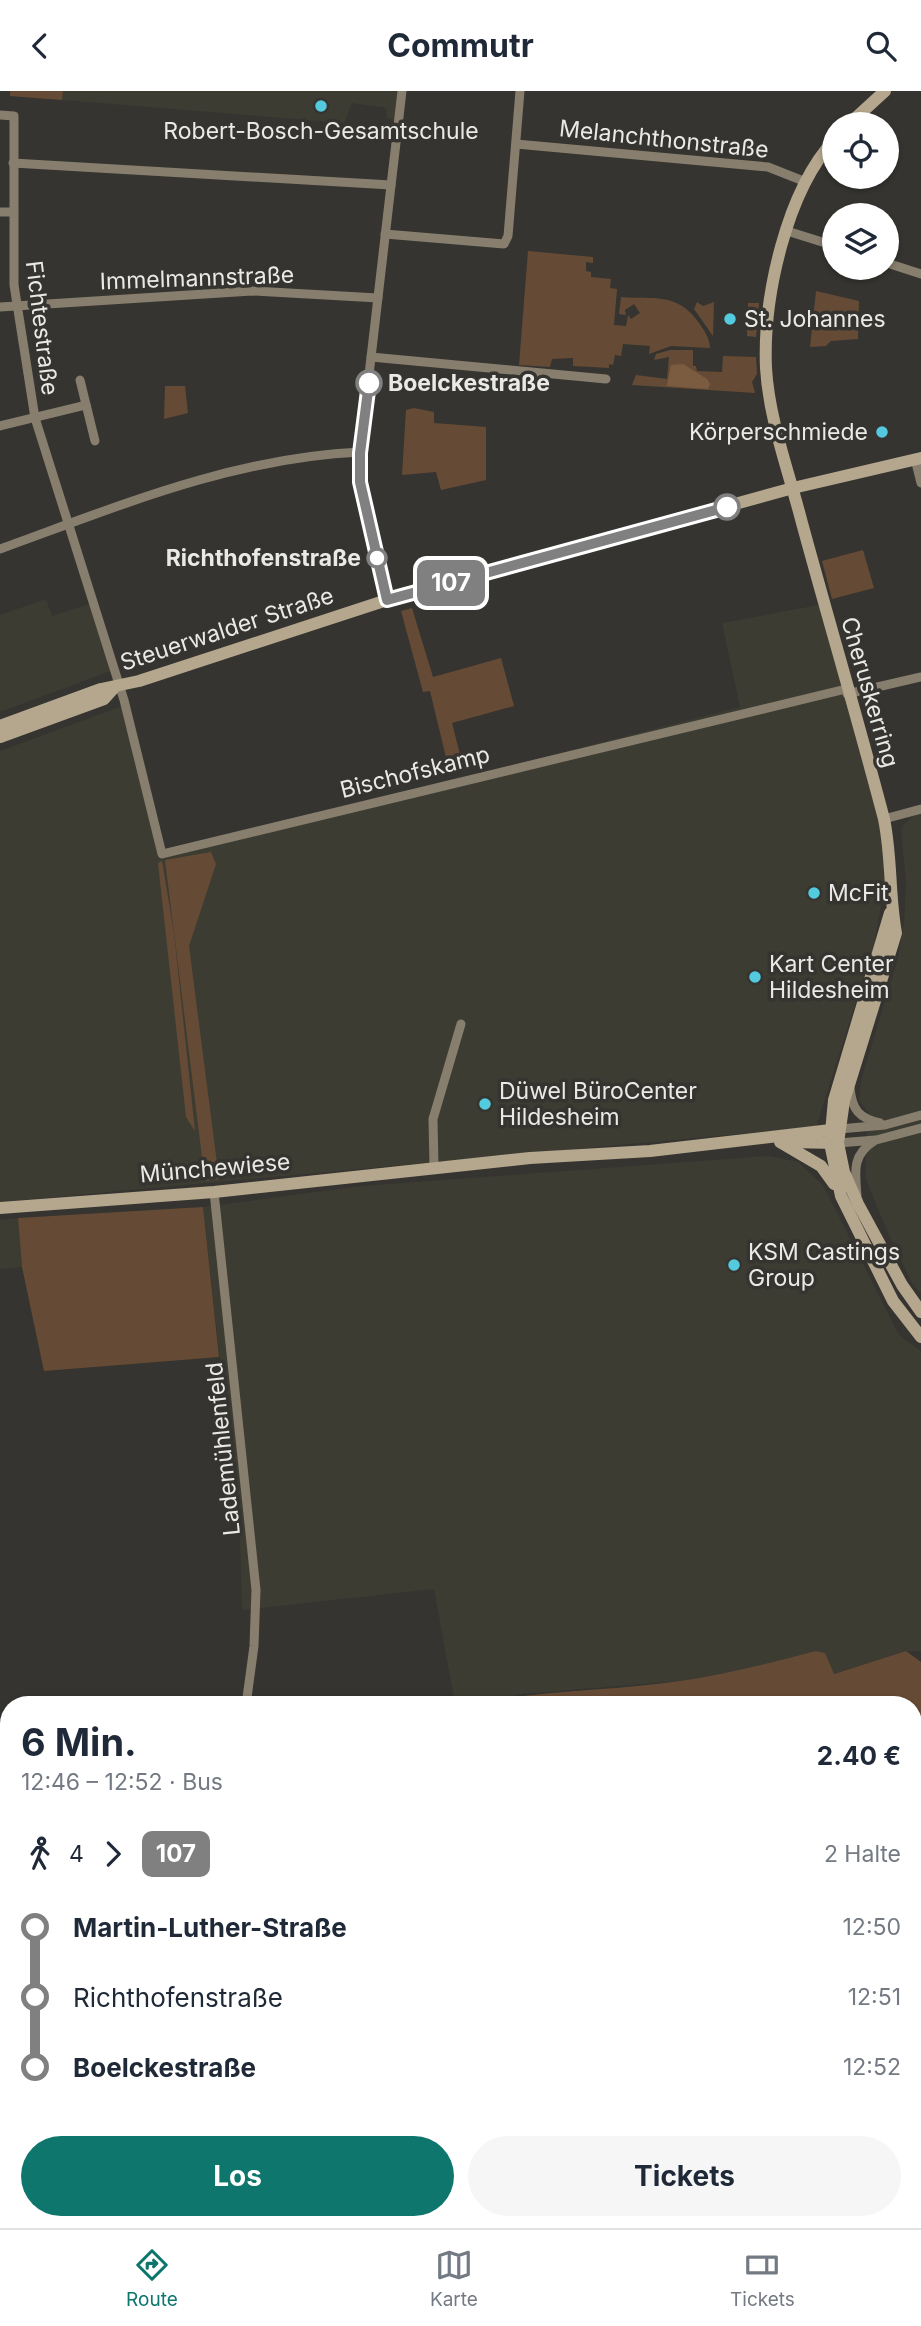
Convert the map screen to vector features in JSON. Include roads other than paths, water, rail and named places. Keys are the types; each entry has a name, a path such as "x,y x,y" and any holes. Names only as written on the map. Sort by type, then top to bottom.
{"street":[{"path":"387,600 362,493 360,453 402,91"},
{"path":"385,235 504,244 508,236 520,91"},
{"path":"862,112 885,91"},
{"name":"Fichtestraße","path":"0,115 14,116 12,212 17,306 35,418 117,687"},
{"name":"Melanchthonstraße","path":"516,144 768,167 806,182"},
{"name":"Cheruskerring","path":"822,158 806,182 787,231 768,301 765,348 771,403 847,692 884,819 893,872 891,910 841,1075 834,1136"},
{"path":"13,163 391,185"},
{"path":"0,212 12,212"},
{"path":"787,231 822,242"},
{"path":"899,266 920,271"},
{"name":"Immelmannstraße","path":"0,307 240,292 378,298"},
{"path":"372,357 606,379"},
{"name":"Fichtestraße","path":"80,380 95,441"},
{"name":"Fichtestraße","path":"35,418 86,405"},
{"path":"0,426 35,418"},
{"path":"0,549 244,466 307,456 360,453"},
{"path":"918,458 921,483"},
{"name":"Steuerwalder Straße","path":"0,726 101,689 117,687 387,600 793,488 918,458"},
{"name":"Bischofskamp","path":"117,687 162,854 847,692 921,677"},
{"name":"Steuerwalder Straße","path":"0,737 104,699 117,687"},
{"path":"884,819 921,809"},
{"name":"Cheruskerring","path":"834,1136 896,933 891,910"},
{"path":"434,1167 433,1119 461,1024"},
{"path":"849,1084 852,1105 858,1115 885,1125"},
{"path":"834,1136 921,1115"},
{"path":"858,1204 856,1159 860,1151 876,1140 921,1128"},
{"name":"Münchewiese","path":"761,1140 786,1133 834,1136"},
{"path":"834,1136 876,1140"},
{"path":"834,1136 841,1196 893,1301 921,1337"},
{"path":"834,1136 844,1172 858,1204 902,1285 921,1312"},
{"name":"Münchewiese","path":"0,1208 214,1192 434,1167 834,1136"},
{"name":"Münchewiese","path":"780,1142 821,1166 841,1196"},
{"name":"Lademühlenfeld","path":"214,1192 253,1551 254,1646 248,1696"}],"place":[{"name":"Robert-Bosch-Gesamtschule","path":"321,106"},
{"name":"St. Johannes","path":"730,319"},
{"name":"Boelckestraße","path":"369,383"},
{"name":"Körperschmiede","path":"882,432"},
{"name":"Richthofenstraße","path":"377,558"},
{"name":"McFit","path":"814,893"},
{"name":"Kart Center Hildesheim","path":"755,977"},
{"name":"Düwel BüroCenter Hildesheim","path":"485,1104"},
{"name":"KSM Castings Group","path":"734,1265"}]}
